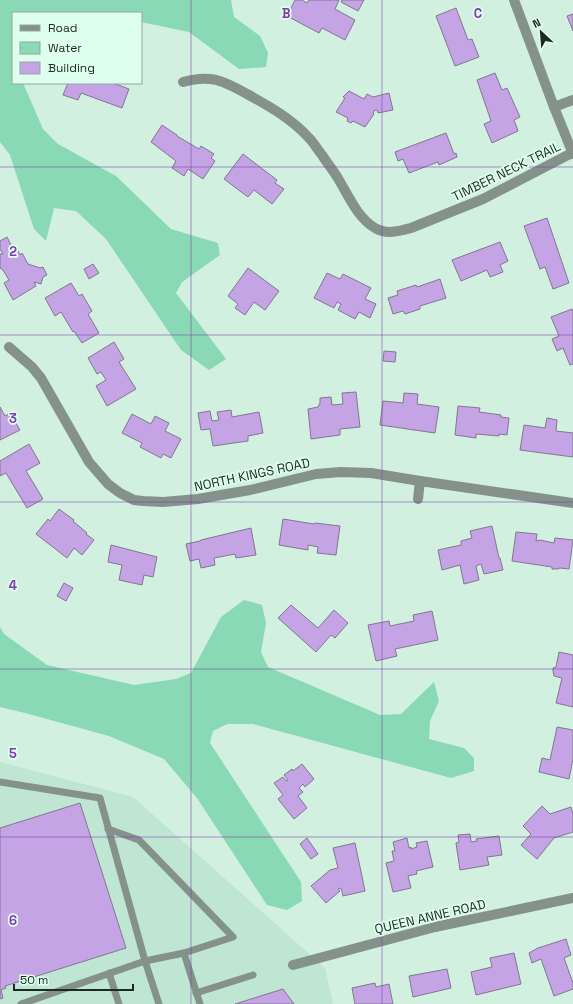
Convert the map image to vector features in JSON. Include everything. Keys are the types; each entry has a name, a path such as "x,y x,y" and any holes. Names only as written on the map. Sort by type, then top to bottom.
{"street":[{"path":"514,0 573,153"},
{"name":"TIMBER NECK TRAIL","path":"183,82 195,79 210,78 224,82 291,121 310,138 358,211 369,224 386,232 399,232 411,228 483,199 573,153"},
{"path":"554,107 573,100"},
{"name":"NORTH KINGS ROAD","path":"9,347 32,367 41,378 89,462 108,484 120,494 134,500 163,502 198,500 250,490 316,474 341,472 371,473 573,503"},
{"path":"418,499 420,481"},
{"name":"QUEEN ANNE ROAD","path":"293,964 435,927 573,898"}],"lane":[{"path":"0,782 100,798 145,962 159,1004"},
{"path":"21,1004 110,973 145,962 184,953 233,937 139,840 108,829"},
{"path":"184,953 200,1004"},
{"path":"110,973 119,1004"},
{"path":"196,992 253,975"}],"shaded area":[{"path":"0,762 133,797 325,968 333,1004 0,1004"}],"water":[{"path":"0,0 231,0 234,17 260,36 268,53 266,67 239,69 189,32 142,22 142,12 12,12 12,84 23,84 43,129 58,144 116,176 171,229 218,243 220,255 182,282 176,293 226,359 209,370 181,350 106,239 76,211 54,208 46,241 34,229 10,155 0,142"},
{"path":"244,600 262,605 266,623 261,652 268,667 380,715 401,714 434,682 439,701 430,721 429,739 464,748 474,758 474,771 451,778 253,724 227,724 213,731 210,743 301,882 302,901 287,910 267,905 197,798 164,759 109,736 0,707 0,627 4,634 47,665 134,685 176,679 191,673 221,617"}],"building":[{"path":"295,0 302,0 307,3 309,0 339,0 335,9 355,20 345,40 322,28 319,33 287,16"},
{"path":"342,0 364,0 358,11 341,2"},
{"path":"456,8 468,40 472,39 479,57 455,66 436,16"},
{"path":"573,14 573,31 567,16"},
{"path":"495,73 502,90 507,88 520,117 514,120 518,131 492,143 484,124 491,121 477,80"},
{"path":"68,84 116,84 129,89 122,108 81,93 78,100 63,95"},
{"path":"349,91 364,99 367,94 373,97 389,93 393,110 378,113 377,110 375,110 365,127 353,121 351,123 347,121 348,118 336,112 345,98 343,97"},
{"path":"162,125 199,149 201,146 214,154 211,158 215,161 203,179 188,169 184,176 172,168 176,161 151,142"},
{"path":"446,133 454,154 456,153 457,157 439,165 438,162 409,173 403,159 398,161 395,152"},
{"path":"243,154 277,180 275,183 284,189 272,204 254,190 248,197 224,179"},
{"path":"547,218 569,283 553,289 545,267 540,269 524,226"},
{"path":"7,237 12,247 15,245 20,255 22,253 28,264 40,268 43,267 47,275 43,277 41,284 34,282 36,286 13,300 4,283 9,280 0,268 0,254 3,254 0,249 0,241"},
{"path":"500,242 508,261 500,265 503,272 490,277 487,270 461,281 452,260"},
{"path":"93,264 99,273 89,279 84,269"},
{"path":"248,268 279,291 265,310 254,302 245,315 235,308 238,304 228,296"},
{"path":"327,273 340,279 343,274 371,288 365,299 376,304 370,318 359,312 355,319 338,310 341,304 337,302 334,308 314,298"},
{"path":"440,279 446,298 420,306 420,309 405,314 403,311 393,314 388,298 398,295 397,291 416,285 417,287"},
{"path":"71,283 79,296 82,294 92,311 88,314 99,333 82,343 74,331 73,332 61,312 55,316 45,298"},
{"path":"572,309 573,364 570,365 563,348 557,351 552,339 559,336 551,317"},
{"path":"114,342 124,359 119,362 136,389 107,406 96,386 106,380 101,372 97,374 88,358"},
{"path":"384,351 396,352 395,362 383,361"},
{"path":"356,392 360,427 340,429 340,435 311,439 308,409 318,407 320,398 331,397 332,405 343,404 342,393"},
{"path":"404,393 418,394 417,404 439,407 435,433 380,425 383,401 403,403"},
{"path":"458,406 480,408 479,412 501,415 501,417 509,418 507,435 499,434 499,436 476,434 476,438 455,435"},
{"path":"0,407 5,416 10,413 20,430 0,440"},
{"path":"231,410 232,417 259,412 263,433 248,436 248,441 213,446 210,429 201,430 198,413 210,411 212,421 219,420 217,412"},
{"path":"132,414 151,424 155,416 169,423 165,431 181,439 171,458 163,454 161,458 140,447 142,443 122,433"},
{"path":"547,418 557,420 556,431 573,433 573,457 520,450 524,425 545,428"},
{"path":"29,444 40,463 26,471 43,499 27,508 6,473 0,476 0,461"},
{"path":"59,509 74,520 73,521 87,533 86,534 94,540 82,555 74,548 67,558 36,534 48,519 50,521"},
{"path":"283,519 340,526 336,555 317,553 318,547 308,545 308,550 279,545"},
{"path":"492,526 503,570 484,574 481,564 476,566 479,580 464,584 460,565 442,570 438,550 461,545 461,541 472,538 470,531"},
{"path":"251,528 256,555 236,558 235,554 214,558 215,565 201,568 199,559 190,561 186,544"},
{"path":"516,532 537,534 536,541 540,540 554,543 555,538 573,540 569,569 552,569 552,567 512,561"},
{"path":"111,545 157,557 153,577 144,575 142,585 119,580 122,565 108,562"},
{"path":"64,583 73,588 66,601 57,596"},
{"path":"291,605 318,628 334,610 348,623 335,638 331,635 316,652 278,618"},
{"path":"432,611 438,640 395,649 397,656 376,661 368,625 389,621 390,626 414,621 413,615"},
{"path":"559,652 573,655 573,707 556,703 562,678 554,676 553,668 556,667"},
{"path":"557,727 573,730 573,759 569,779 539,772 542,758 550,760"},
{"path":"302,764 314,779 305,787 303,784 299,788 303,792 298,796 307,808 294,819 278,799 283,795 274,783 283,777 286,781 288,780 284,775 292,769 293,771"},
{"path":"80,803 126,948 5,986 6,988 1,990 3,998 0,999 0,828"},
{"path":"542,806 550,814 571,807 573,814 573,832 554,838 537,859 521,845 531,834 523,826"},
{"path":"470,834 471,842 477,841 476,839 499,836 502,855 487,857 489,865 460,870 456,843 459,842 458,835"},
{"path":"307,838 318,854 311,859 300,844"},
{"path":"407,838 409,848 411,847 411,849 417,847 416,843 427,841 433,867 416,871 417,874 408,876 411,888 393,892 386,863 394,861 392,851 395,851 393,842"},
{"path":"355,843 365,891 343,896 341,888 338,889 340,891 326,903 311,886 330,870 338,868 333,848"},
{"path":"566,939 571,955 564,958 573,983 573,989 554,996 541,959 532,963 529,953 538,948"},
{"path":"514,953 521,984 476,995 471,972 492,967 490,958"},
{"path":"447,969 451,988 413,997 409,976"},
{"path":"375,983 376,987 389,984 393,1004 355,1004 352,988"},
{"path":"283,989 294,1004 235,1004"}]}
